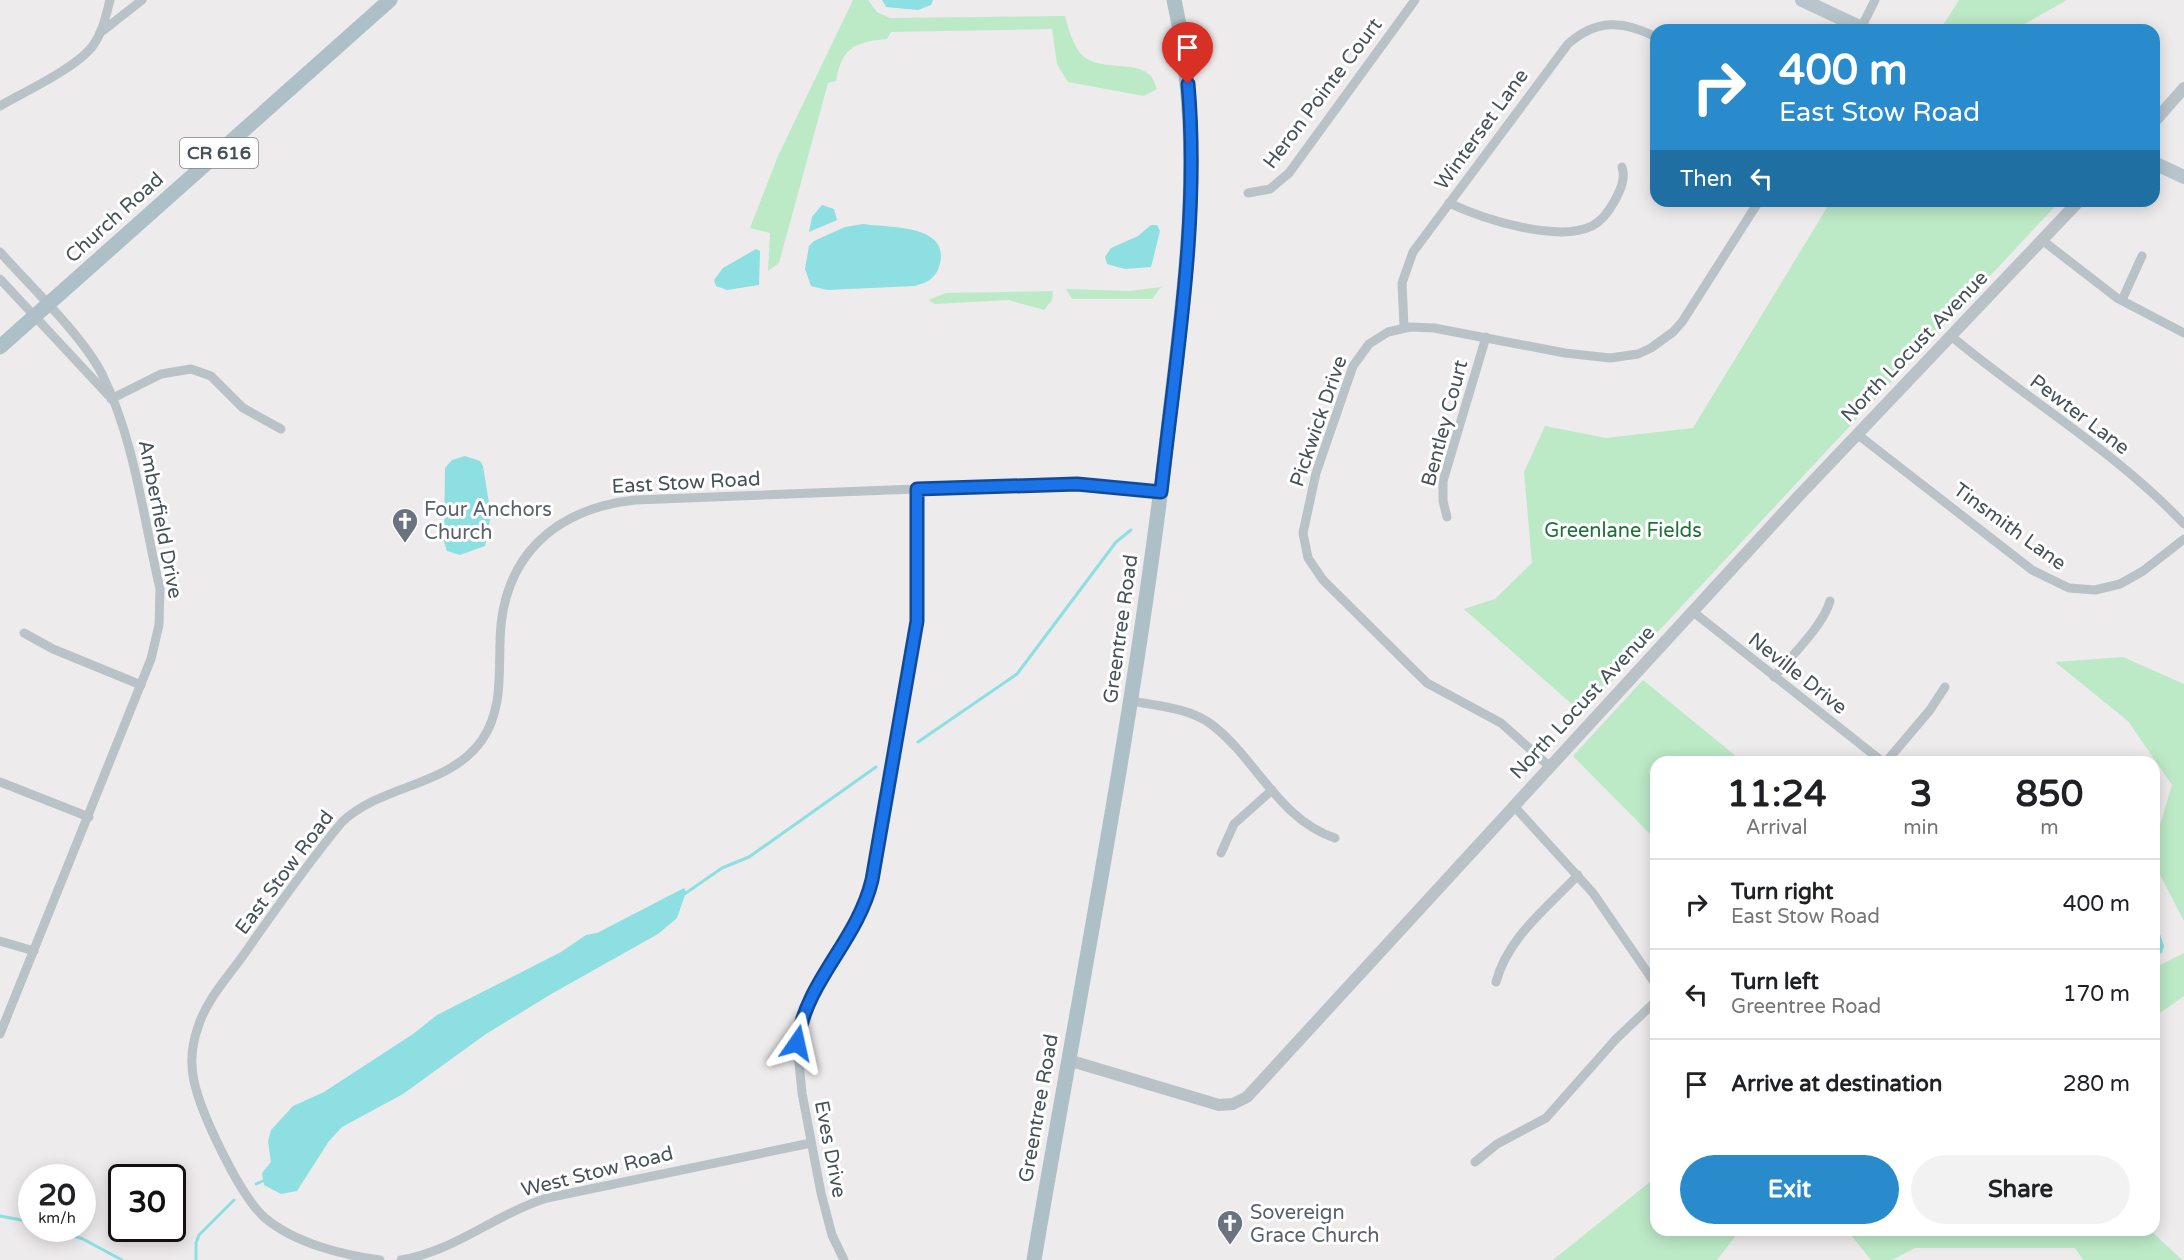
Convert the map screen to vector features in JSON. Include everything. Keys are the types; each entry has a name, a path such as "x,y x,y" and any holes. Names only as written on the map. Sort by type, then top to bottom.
{"main road":[{"name":"Church Road","path":"0,347 390,0"},
{"name":"Greentree Road","path":"1034,1260 1132,701 1161,492 1186,274 1192,191 1188,84 1174,0"},
{"path":"1802,0 1852,24"},
{"path":"2160,166 2184,177"}],"street":[{"path":"0,106 78,60 93,46 100,33 110,0"},
{"path":"100,33 142,0"},
{"name":"Heron Pointe Court","path":"1248,193 1270,189 1289,174 1414,0"},
{"path":"1865,24 1875,0"},
{"name":"Winterset Lane","path":"1404,327 1401,293 1407,262 1552,62 1576,36 1595,26 1617,23 1650,35"},
{"path":"2160,115 2184,88"},
{"path":"1449,203 1482,217 1539,229 1562,231 1584,229 1594,225 1609,210 1622,183 1622,167"},
{"name":"Pickwick Drive","path":"1549,766 1501,723 1439,691 1417,674 1327,585 1308,558 1304,533 1307,509 1348,379 1360,354 1369,344 1388,332 1404,327 1434,328 1595,358 1625,357 1651,348 1673,332 1682,322 1755,207"},
{"name":"North Locust Avenue","path":"1068,1060 1219,1105 1233,1104 1247,1097 1692,611 2073,207"},
{"path":"2042,240 2122,300 2184,333"},
{"name":"Amberfield Drive","path":"0,252 95,363 120,414 160,589 159,625 141,685 0,1034"},
{"path":"2122,300 2142,256"},
{"name":"Amberfield Drive","path":"0,279 111,399"},
{"name":"Pewter Lane","path":"1951,336 1997,374 2135,478 2184,524"},
{"name":"Bentley Court","path":"1447,517 1443,501 1443,481 1486,338"},
{"path":"111,399 160,374 191,369 211,376 243,408 281,429"},
{"name":"Tinsmith Lane","path":"1857,434 2032,570 2069,588 2095,590 2120,584 2143,571 2184,539"},
{"name":"East Stow Road","path":"380,1260 337,1251 292,1235 266,1218 251,1203 217,1139 194,1083 192,1055 200,1020 227,977 342,822 369,802 446,771 460,763 482,741 496,711 499,695 501,626 507,592 522,560 547,533 578,513 615,502 1077,484 1161,492"},
{"name":"Eves Drive","path":"844,1260 827,1218 811,1143 797,1059 799,1027 811,995 862,915 872,880 917,621 917,489"},
{"path":"1774,677 1817,625 1827,611 1830,601"},
{"name":"Neville Drive","path":"1692,611 1877,756"},
{"path":"24,633 53,649 141,685"},
{"path":"1890,756 1930,710 1945,687"},
{"path":"1132,701 1177,710 1211,724 1301,821 1320,834 1335,838"},
{"path":"0,782 89,817"},
{"path":"1221,853 1238,820 1272,790"},
{"path":"1513,805 1578,875 1601,904 1650,977"},
{"path":"1496,982 1500,965 1512,944 1578,875"},
{"path":"0,941 34,951"},
{"path":"1475,1162 1497,1144 1546,1118 1616,1039 1650,1007"},
{"name":"West Stow Road","path":"401,1260 431,1253 516,1209 547,1198 811,1143"}],"green space":[{"path":"853,0 868,0 877,12 890,18 1065,16 1073,41 1088,60 1144,71 1152,77 1157,89 1144,96 1068,82 1057,64 1052,29 891,32 887,39 858,45 846,54 836,81 828,83 779,263 768,271 770,233 750,228 778,156"},
{"path":"1959,0 2067,0 2025,24 1944,24"},
{"name":"Greenlane Fields","path":"1827,207 2054,207 1582,713 1464,609 1495,599 1532,563 1524,472 1545,426 1606,438 1693,428"},
{"path":"1161,287 1152,299 1072,299 1066,289 1130,291"},
{"path":"1053,291 1052,300 1044,310 1008,300 935,304 928,300 946,293"},
{"path":"2123,657 2184,684 2184,921 2160,875 2160,825 2172,785 2160,768 2160,756 2152,756 2128,721 2055,662"},
{"path":"1643,680 1736,756 1650,756 1650,834 1573,756"},
{"path":"2184,953 2184,996 2160,1013 2160,965"},
{"path":"1650,1182 1650,1236 1735,1236 1717,1260 1553,1260"},
{"path":"1852,1236 2156,1236 2182,1260 2083,1260 2075,1248 1915,1248 1892,1260 1871,1260"}],"water":[{"path":"882,0 933,0 931,5 918,10 886,7"},
{"path":"822,205 834,209 837,220 809,232 812,217"},
{"path":"863,224 903,228 928,236 937,243 941,253 935,275 915,286 827,290 811,286 805,269 809,246 814,241 845,227"},
{"path":"1151,225 1157,225 1160,231 1151,267 1125,269 1107,264 1105,257 1111,248 1138,236"},
{"path":"756,249 760,251 759,285 727,290 716,286 714,280 723,268"},
{"path":"465,456 480,461 483,466 491,515 485,546 460,555 447,551 444,542 445,468 452,460"},
{"path":"684,888 686,892 677,918 658,934 553,993 486,1034 403,1094 342,1127 329,1141 297,1191 281,1194 264,1185 262,1173 271,1162 268,1141 271,1130 293,1106 324,1092 413,1034 437,1015 561,952 586,935 597,933"},
{"path":"2160,934 2164,946 2160,954"}],"waterway":[{"path":"918,742 1017,674 1116,542 1131,530"},
{"path":"683,895 722,868 749,857 876,767"},
{"path":"256,1184 265,1180"},
{"path":"196,1260 196,1243 199,1235 234,1200"},
{"path":"0,1216 18,1219"},
{"path":"89,1242 122,1260"}],"place":[{"name":"Four Anchors Church","path":"405,544"},
{"name":"Sovereign Grace Church","path":"1230,1246"}],"route":[{"path":"797,1043 799,1027 811,995 862,915 877,857 915,642 919,607 917,489 1093,484 1161,492 1186,274 1190,219 1192,164 1188,84"}]}
